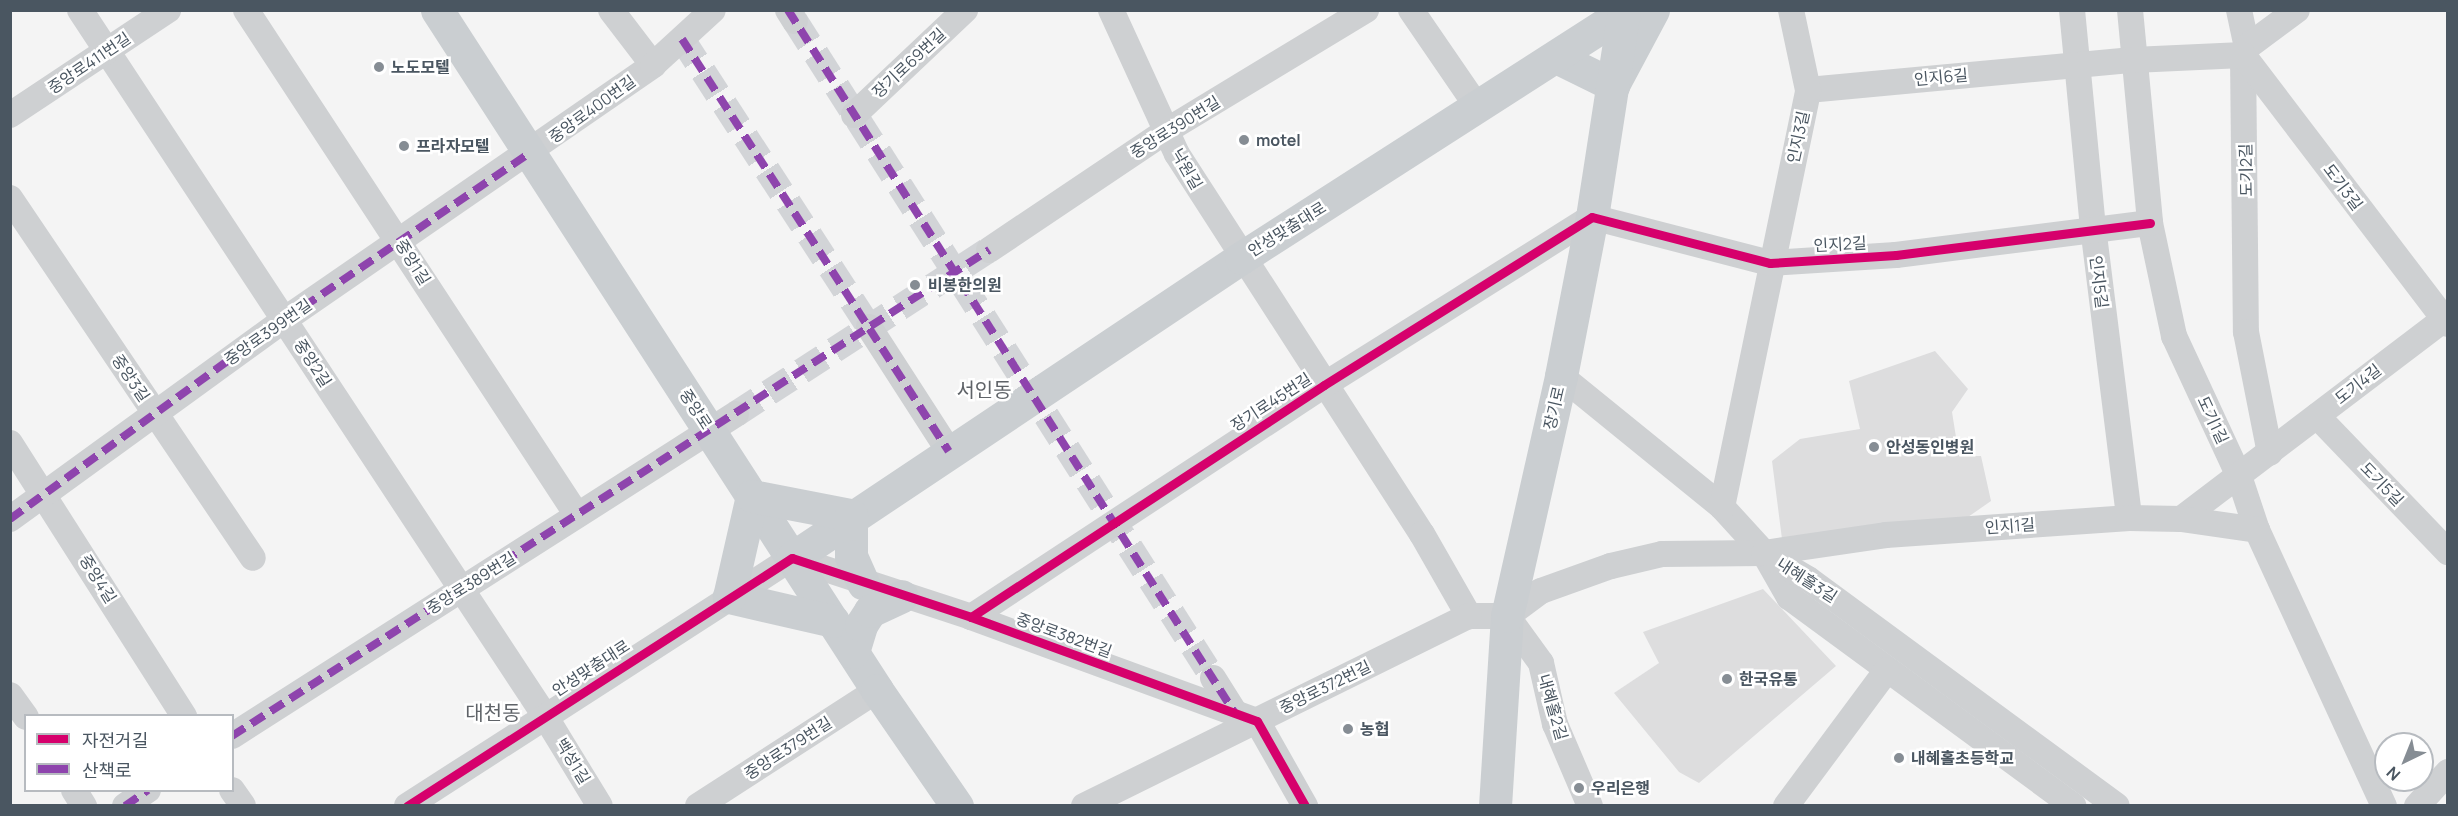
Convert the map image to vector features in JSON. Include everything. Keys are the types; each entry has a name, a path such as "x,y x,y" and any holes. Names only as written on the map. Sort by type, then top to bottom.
{"main road":[{"name":"중앙로","path":"437,10 530,153 723,422 752,496 877,690 957,806"},
{"name":"안성맞춤대로","path":"792,558 851,515 1241,258 1632,11"},
{"name":"장기로","path":"1495,806 1507,616 1561,376 1592,217 1613,85 1632,11"},
{"path":"1556,57 1613,85"},
{"path":"833,621 729,597 752,496 851,515 851,556 863,583"},
{"path":"853,652 861,625 870,611 902,596"}],"street":[{"name":"중앙2길","path":"80,10 545,716"},
{"name":"중앙로411번길","path":"10,115 168,10"},
{"name":"중앙1길","path":"246,10 400,241 577,515"},
{"name":"중앙로400번길","path":"611,10 653,65"},
{"name":"중앙로400번길","path":"530,153 653,65 713,10"},
{"name":"장기로69번길","path":"854,115 965,10"},
{"name":"낙원길","path":"1111,10 1166,131 1241,258"},
{"name":"중앙로390번길","path":"989,250 1166,131 1366,10"},
{"path":"1411,10 1478,108"},
{"name":"인지3길","path":"1770,263 1808,90 1791,10"},
{"name":"인지5길","path":"2072,10 2074,65 2092,227 2129,518"},
{"name":"도기1길","path":"2130,10 2150,223 2174,336 2239,476 2257,530 2384,806"},
{"name":"도기2길","path":"2239,10 2245,51 2247,332 2270,453"},
{"path":"2245,51 2297,10"},
{"name":"인지6길","path":"1808,90 2245,51"},
{"name":"도기3길","path":"2245,51 2446,320"},
{"name":"중앙로399번길","path":"10,519 284,320 530,153"},
{"name":"중앙3길","path":"10,198 253,558"},
{"name":"인지2길","path":"1592,217 1770,263 1896,255 2092,227 2150,223"},
{"name":"장기로45번길","path":"971,617 1324,385 1592,217"},
{"name":"장기로45번길","path":"1241,258 1324,385"},
{"path":"1722,507 1770,263"},
{"name":"도기4길","path":"2181,519 2446,320"},
{"path":"869,327 949,451"},
{"path":"1561,376 1722,507 1764,553"},
{"path":"1324,385 1422,534 1469,616"},
{"name":"도기5길","path":"2317,416 2448,552"},
{"name":"중앙로389번길","path":"234,735 723,422"},
{"name":"중앙4길","path":"10,443 183,714"},
{"name":"인지1길","path":"1507,616 1541,591 1611,566 1662,554 1764,553 1886,535 2129,518 2181,519 2257,530"},
{"name":"내혜홀3길","path":"1764,553 1789,597 2074,806"},
{"name":"내혜홀3길","path":"1764,553 1808,579 2117,806"},
{"name":"중앙로382번길","path":"792,558 971,617 1246,717"},
{"name":"안성맞춤대로","path":"407,806 792,558"},
{"name":"중앙로372번길","path":"1084,806 1127,797 1246,717 1469,616 1507,616"},
{"name":"내혜홀2길","path":"1507,616 1541,663 1555,724 1590,806"},
{"path":"1786,806 1887,670"},
{"path":"1213,678 1246,717 1305,806"},
{"name":"중앙로379번길","path":"698,806 877,690"},
{"path":"10,695 24,714"},
{"name":"백성1길","path":"545,716 600,806"},
{"path":"2416,806 2448,772"},
{"path":"75,792 84,806"},
{"path":"125,806 145,792"},
{"path":"233,792 243,806"}],"building":[{"name":"안성동인병원","path":"1935,351 1968,389 1952,412 1959,456 1981,456 1991,501 1968,517 1782,539 1772,461 1800,439 1860,429 1849,381"},
{"name":"한국유통","path":"1763,589 1836,666 1699,783 1679,772 1614,693 1659,663 1643,632"}],"tunnel":[{"path":"795,21 1213,678"},
{"path":"682,39 869,327"},
{"path":"736,414 989,250"}],"marked path":[{"path":"788,10 1234,712"},
{"path":"682,39 949,451"},
{"path":"10,519 284,320 530,153"},
{"path":"234,735 989,250"},
{"path":"125,806 145,792"}],"cycle path":[{"path":"971,617 1324,385 1592,217 1770,263 1896,255 2150,223"},
{"path":"407,806 792,558 971,617 1257,721 1305,806"}],"place":[{"name":"노도모텔","path":"379,67"},
{"name":"motel","path":"1244,140"},
{"name":"프라자모텔","path":"404,146"},
{"name":"비봉한의원","path":"915,285"},
{"name":"안성동인병원","path":"1874,447"},
{"name":"한국유통","path":"1727,679"},
{"name":"농협","path":"1348,729"},
{"name":"내혜홀초등학교","path":"1899,758"},
{"name":"우리은행","path":"1579,788"}],"district":[{"name":"서인동","path":"984,389"},
{"name":"대천동","path":"493,712"}]}
